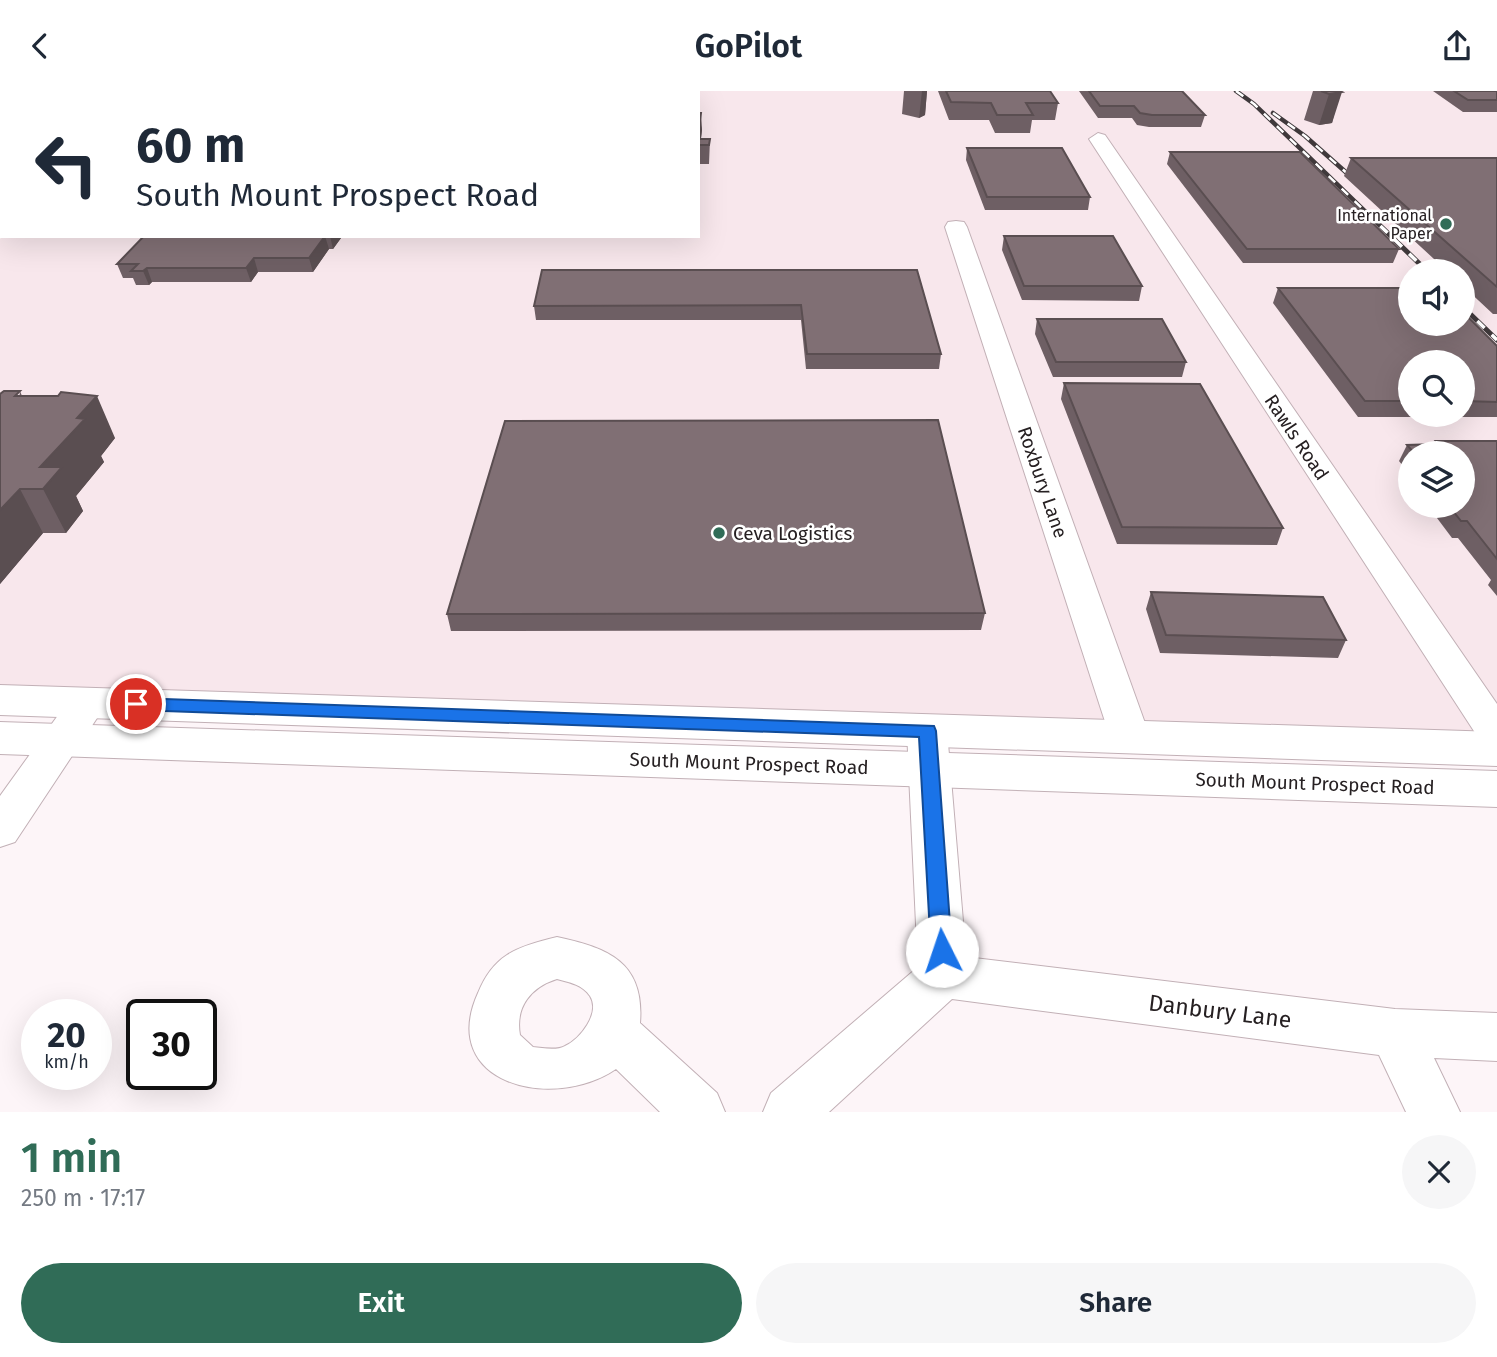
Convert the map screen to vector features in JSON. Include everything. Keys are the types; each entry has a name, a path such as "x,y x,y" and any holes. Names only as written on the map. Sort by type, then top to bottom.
{"main road":[{"name":"South Mount Prospect Road","path":"0,700 928,750 1497,789"},
{"name":"South Mount Prospect Road","path":"0,738 928,750 1130,737 1497,749"}],"street":[{"name":"Rawls Road","path":"1098,139 1497,735"},
{"name":"Roxbury Lane","path":"956,227 1130,737"},
{"path":"0,830 88,703"},
{"path":"790,1112 943,977 928,750"},
{"name":"Danbury Lane","path":"943,977 1395,1034 1497,1037"},
{"path":"613,1032 698,1112"},
{"path":"1395,1034 1433,1112"}],"shaded area":[{"path":"700,91 1497,91 1497,740 0,691 1,238 700,238"}],"building":[{"path":"946,91 1050,91 1058,103 1026,103 1033,115 997,115 991,103 951,102"},
{"path":"1089,91 1182,91 1205,115 1152,115 1140,113 1134,106 1100,106"},
{"path":"1321,91 1340,91 1342,92 1329,94"},
{"path":"1454,91 1497,91 1497,100 1468,100"},
{"path":"700,139 710,139 709,145 700,145"},
{"path":"967,148 1062,148 1090,197 987,197"},
{"path":"1170,152 1300,152 1399,249 1247,249"},
{"name":"International Paper","path":"1351,158 1497,158 1497,287 1475,268 1475,259 1465,259"},
{"path":"1004,236 1113,236 1142,286 1024,286"},
{"path":"142,238 324,238 309,258 254,258 246,268 147,268 143,271 131,271 138,264 117,264"},
{"path":"542,270 917,270 941,354 807,354 801,305 534,306"},
{"path":"1278,288 1398,288 1398,336 1475,336 1475,324 1497,346 1497,402 1475,401 1475,350 1398,350 1398,401 1365,401"},
{"path":"1037,319 1162,319 1186,362 1056,362"},
{"path":"1064,383 1200,384 1283,528 1122,527"},
{"path":"4,391 20,391 15,396 58,396 61,392 97,396 77,418 85,419 40,467 62,467 43,489 20,489 0,510 0,394"},
{"name":"Ceva Logistics","path":"938,420 985,613 447,614 505,421"},
{"path":"1475,441 1497,441 1497,559 1467,521 1459,518 1475,518"},
{"path":"1151,592 1323,597 1346,640 1166,635"}],"railway":[{"path":"1236,91 1254,104 1368,214"},
{"path":"1273,113 1305,136 1349,175"},
{"path":"1366,212 1415,259"},
{"path":"1475,319 1497,340"}],"place":[{"name":"International Paper","path":"1446,224"},
{"name":"Ceva Logistics","path":"719,533"}],"route":[{"path":"136,704 927,731 942,951"}]}
